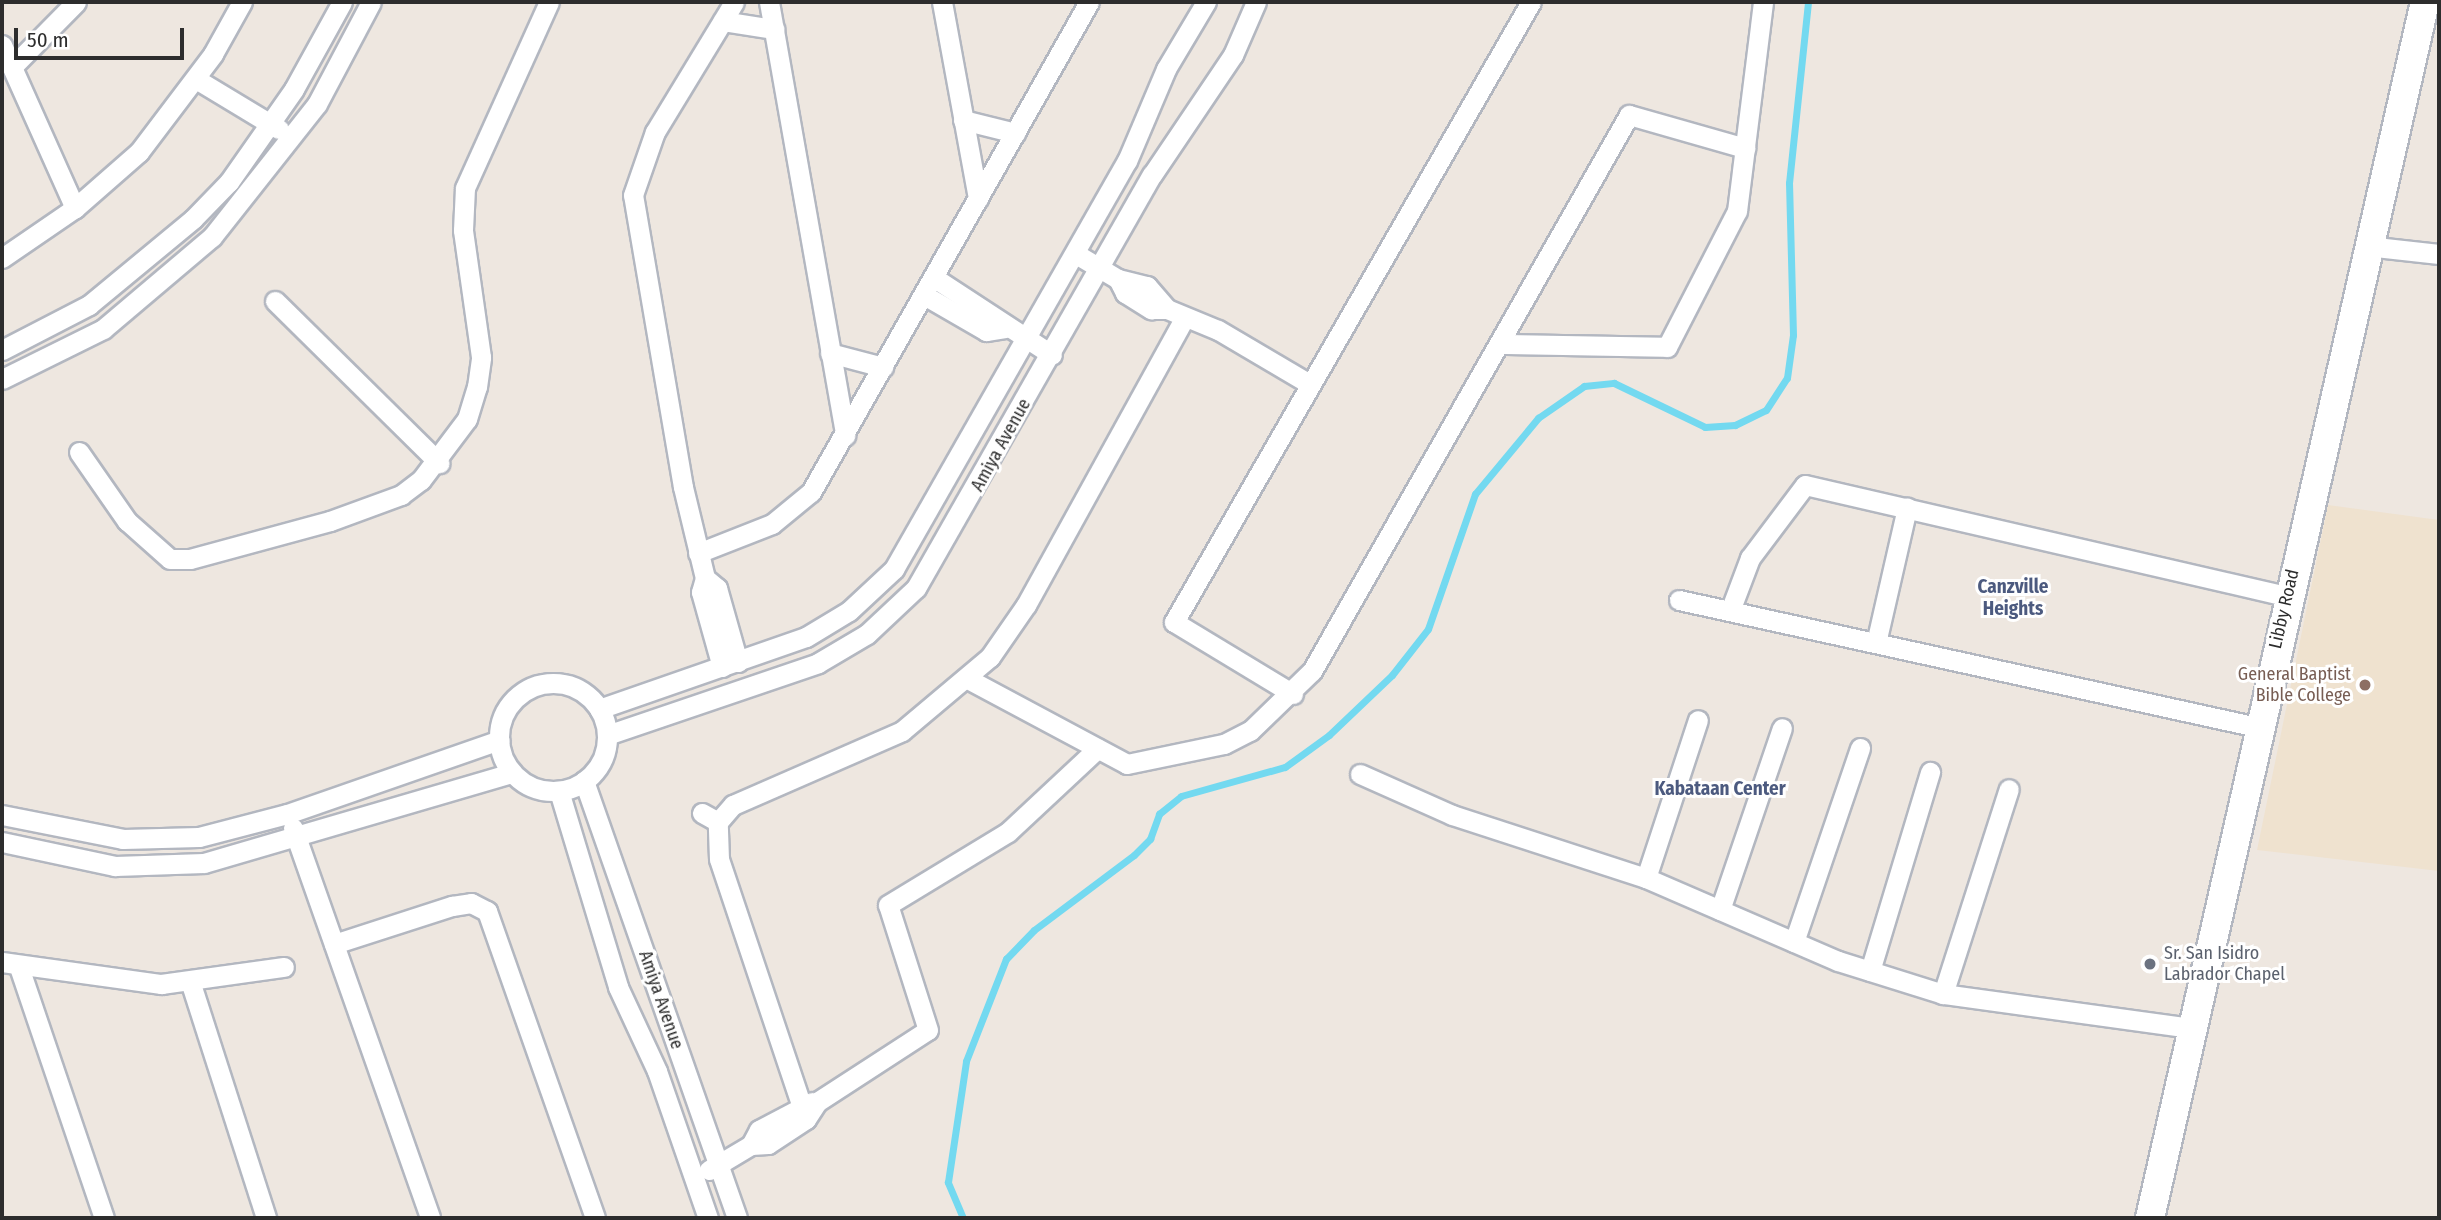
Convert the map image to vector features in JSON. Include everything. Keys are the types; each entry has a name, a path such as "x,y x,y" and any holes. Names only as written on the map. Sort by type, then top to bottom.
{"main road":[{"name":"Libby Road","path":"2150,1218 2286,596 2424,2"}],"street":[{"path":"12,67 76,2"},
{"path":"2,258 75,208 139,152 196,79 242,2"},
{"path":"2,350 43,333 148,260 229,182 270,124 342,2"},
{"path":"2,379 103,329 164,281 251,194 292,137 372,2"},
{"path":"79,452 127,522 170,559 190,559 372,508 401,495 439,463 467,419 481,357 463,230 465,188 549,2"},
{"path":"730,665 717,588 705,578 698,553 633,195 655,132 734,2"},
{"path":"769,2 845,435"},
{"path":"942,2 978,199"},
{"path":"698,553 794,510 845,435 1089,2"},
{"name":"Amiya Avenue","path":"599,709 730,665 830,625 894,569 1076,254 1136,144 1171,58 1206,2"},
{"name":"Amiya Avenue","path":"607,735 791,674 867,634 934,562 1100,268 1233,55 1256,2"},
{"path":"1293,694 1174,622 1308,383 1531,2"},
{"path":"1500,345 1667,347 1733,225 1745,148 1758,3"},
{"path":"723,21 774,29"},
{"path":"2,45 75,208"},
{"path":"196,79 292,137"},
{"path":"968,679 1097,749 1135,764 1224,744 1250,731 1293,694 1500,345 1629,115 1745,148"},
{"path":"964,120 1015,133"},
{"path":"2367,246 2439,254"},
{"path":"1076,254 1118,279 1134,279 1159,295 1175,314 1226,334 1308,383"},
{"path":"928,286 986,331 1005,328 1052,355"},
{"path":"275,301 439,463"},
{"path":"808,1108 719,859 710,818 733,805 902,732 968,679 1026,605 1175,314"},
{"path":"831,353 883,367"},
{"path":"1730,611 1750,558 1805,485 2286,596"},
{"path":"1876,643 1907,508"},
{"path":"1679,600 2257,727"},
{"path":"537,685 572,686 599,709 607,735 602,761 584,782 559,791 533,787 512,773 499,740 509,706 537,685"},
{"path":"1646,878 1698,720"},
{"path":"1720,910 1782,728"},
{"path":"2,815 158,843 288,814 499,740"},
{"path":"1794,942 1860,748"},
{"path":"693,1175 718,1167 751,1145 759,1130 808,1108 928,1030 888,905 1008,832 1097,749"},
{"path":"1870,971 1930,772"},
{"path":"2,842 73,860 157,870 236,858 512,773"},
{"path":"1360,774 1452,815 1646,878 1794,942 1870,971 1943,994 2191,1028"},
{"name":"Amiya Avenue","path":"584,782 737,1218"},
{"path":"1943,994 2009,789"},
{"name":"Amiya Avenue","path":"559,791 618,987 708,1218"},
{"path":"288,814 430,1218"},
{"path":"334,944 482,899 498,934 595,1218"},
{"path":"104,1218 10,965 191,984 284,967"},
{"path":"191,984 266,1218"}],"shaded area":[{"name":"General Baptist Bible College","path":"2328,505 2439,520 2439,871 2257,850"}],"waterway":[{"path":"963,1218 948,1182 966,1061 1006,959 1034,930 1134,855 1150,839 1159,814 1181,796 1285,767 1329,735 1392,675 1428,629 1475,494 1538,418 1584,386 1614,383 1705,427 1735,425 1766,410 1787,378 1793,335 1789,183 1808,2"}],"place":[{"name":"General Baptist Bible College","path":"2365,685"},
{"name":"Sr. San Isidro Labrador Chapel","path":"2150,964"}],"district":[{"name":"Canzville Heights","path":"2013,598"},
{"name":"Kabataan Center","path":"1720,789"}]}
